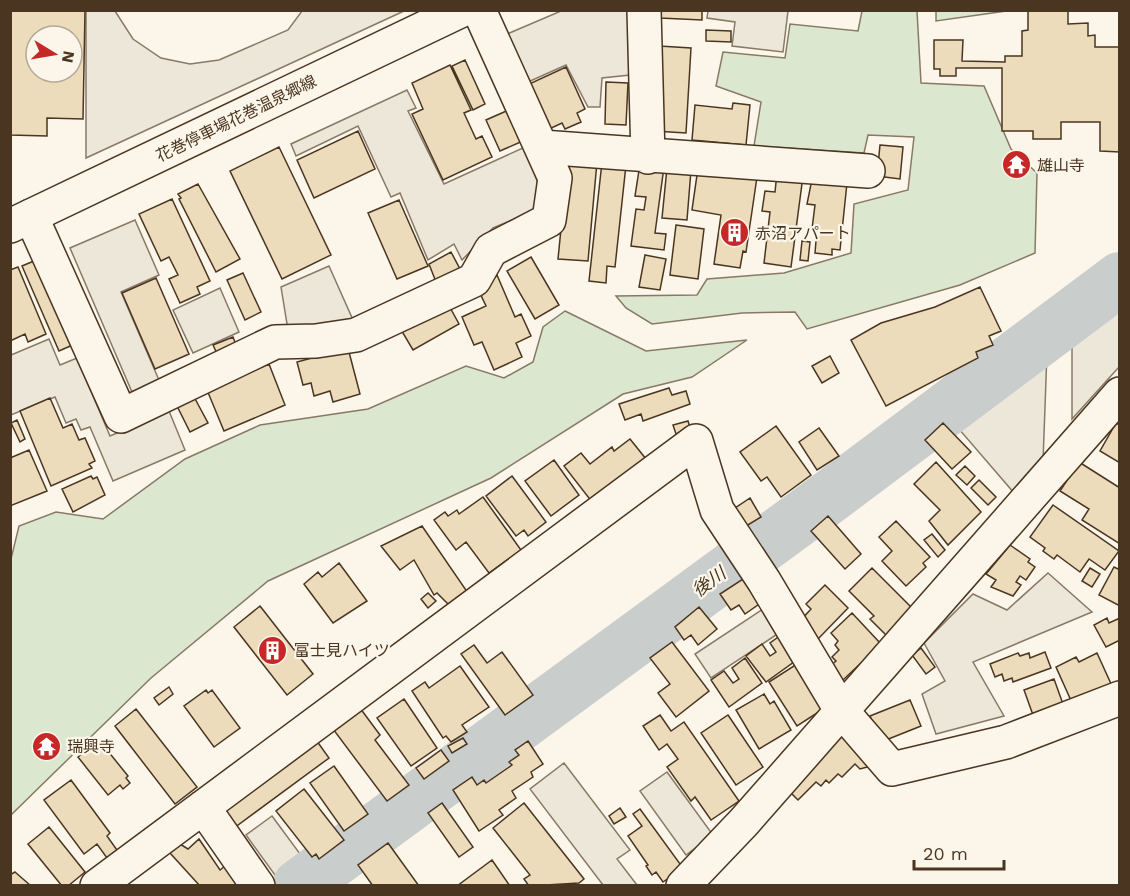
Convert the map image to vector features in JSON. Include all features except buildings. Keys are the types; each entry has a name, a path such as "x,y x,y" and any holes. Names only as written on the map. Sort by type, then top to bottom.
{"street":[{"name":"花巻停車場花巻温泉郷線","path":"21,221 462,10"},
{"path":"21,221 121,416 275,342 316,341 356,335 474,280 491,250 549,220 555,178 479,10"},
{"path":"644,10 648,157"},
{"path":"542,147 648,157 868,171"},
{"path":"683,885 744,822 1119,394"},
{"path":"97,885 696,441 717,510 764,581 841,710 892,769 1006,742 1119,698"},
{"path":"203,807 258,885"}],"green space":[{"path":"936,10 1006,10 1006,11 936,21"},
{"path":"862,11 917,11 921,83 984,86 1011,149 1037,173 1035,253 960,285 807,329 795,312 742,313 652,324 626,308 616,296 697,295 707,279 784,273 851,253 854,204 908,190 914,137 868,135 864,153 754,146 761,102 716,86 723,52 785,58 790,24 858,31"},
{"path":"565,311 646,351 747,340 692,377 623,394 491,478 268,581 151,678 11,815 10,563 19,526 56,512 103,519 185,459 260,425 368,409 466,366 504,378 533,362 543,327"}],"shaded area":[{"path":"86,11 115,11 133,39 161,58 190,64 219,60 288,30 302,11 404,11 86,158"},
{"path":"561,11 630,11 630,75 602,78 600,107 588,107 566,65 528,82 507,34"},
{"path":"708,11 788,11 783,52 732,46 735,22 707,18"},
{"path":"407,90 416,108 408,111 444,184 525,147 541,191 536,210 493,228 462,260 454,244 428,260 400,193 391,197 358,126 296,156 291,144"},
{"path":"135,220 159,275 121,292 159,380 132,392 70,248"},
{"path":"329,266 353,320 288,330 281,287"},
{"path":"220,288 239,332 193,353 173,310"},
{"path":"1119,297 1119,367 1072,419 1072,332"},
{"path":"49,339 60,365 77,358 110,436 169,411 185,450 113,481 90,427 81,430 76,419 66,423 55,397 11,415 11,355"},
{"path":"1047,352 1043,462 1015,494 952,421"},
{"path":"1048,573 1092,612 973,662 1004,716 936,734 922,694 945,681 924,643 973,594 1007,610"},
{"path":"766,607 782,631 711,678 695,654"},
{"path":"564,763 630,850 617,859 637,885 603,885 530,789"},
{"path":"667,772 713,835 686,855 640,791"},
{"path":"272,816 306,862 280,882 246,835"}],"waterway":[{"name":"後川","path":"299,886 824,501 1120,279"}],"place":[{"name":"雄山寺","path":"1016,165"},
{"name":"赤沼アパート","path":"734,233"},
{"name":"富士見ハイツ","path":"273,650"},
{"name":"瑞興寺","path":"46,746"}]}
